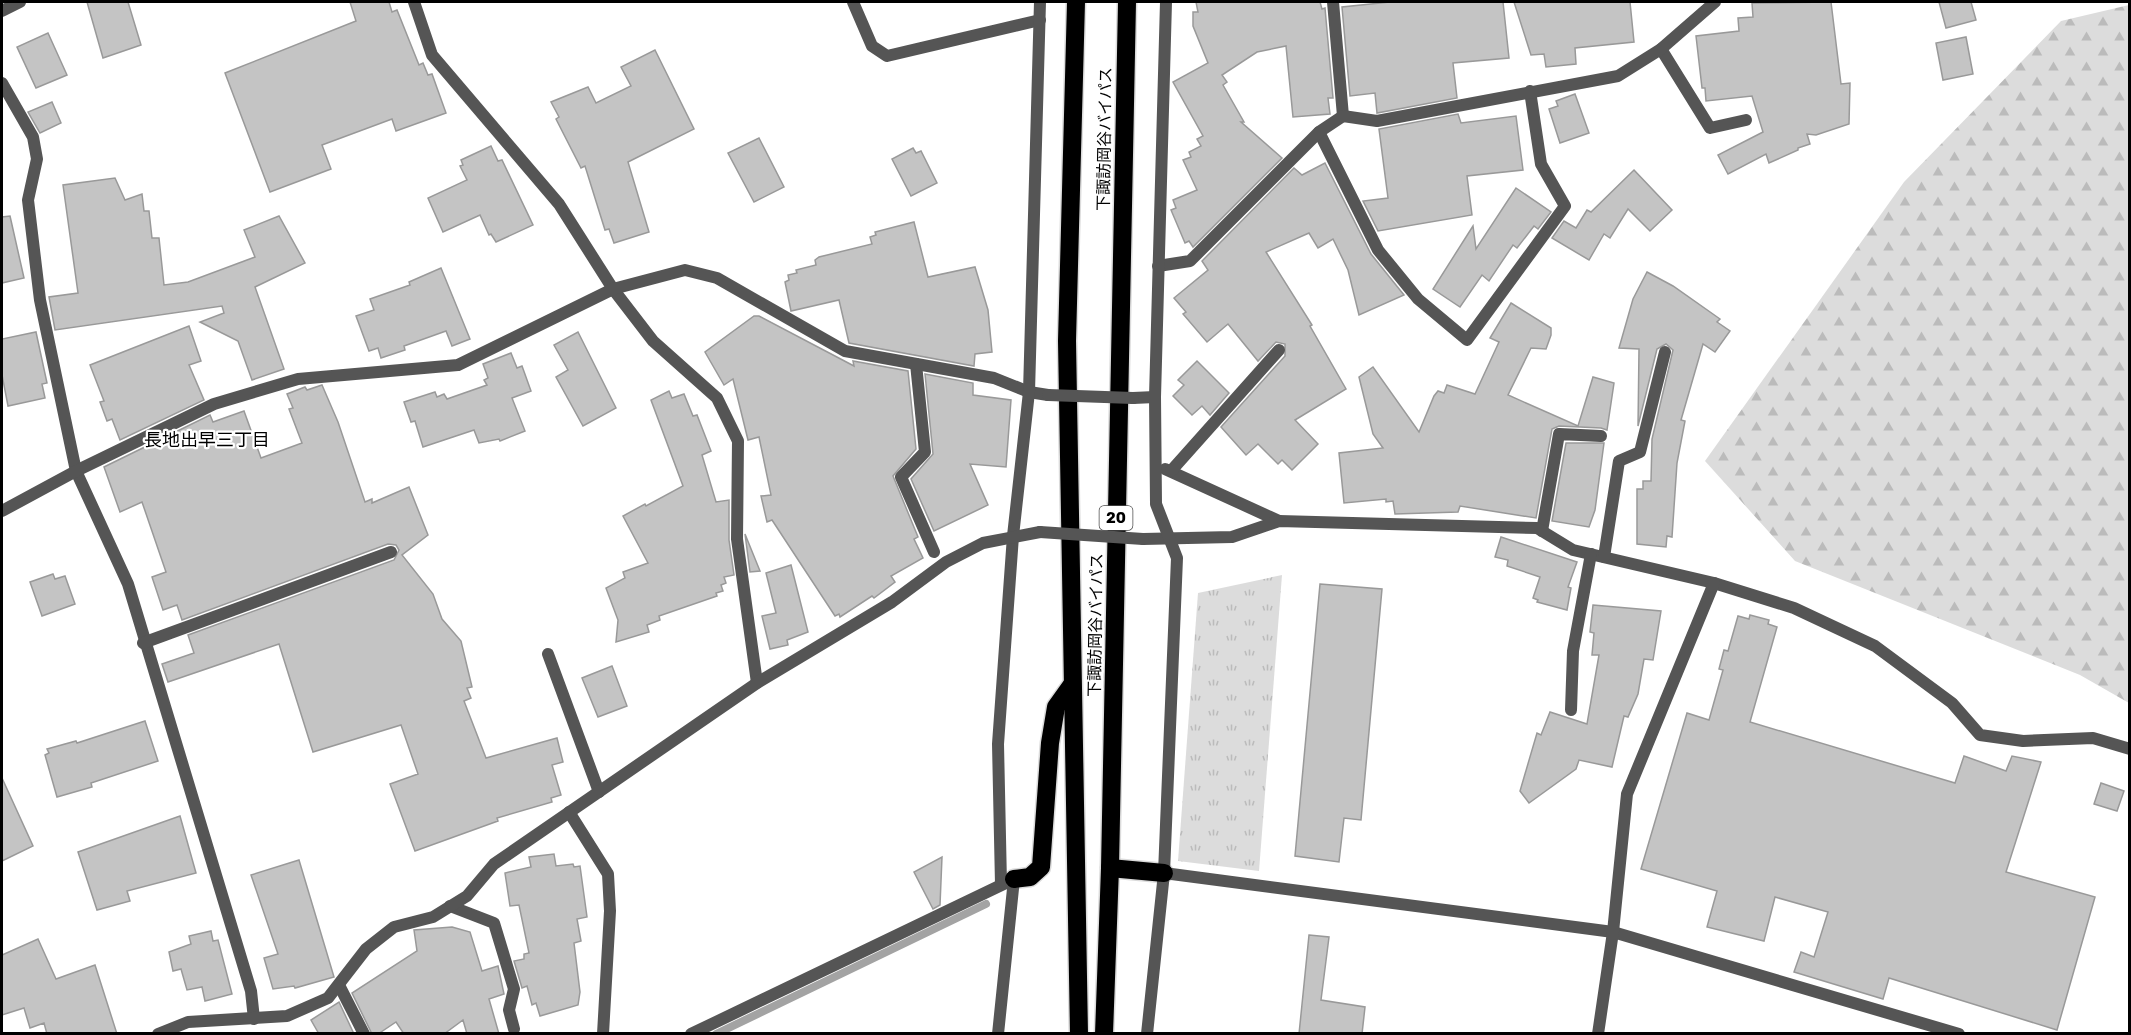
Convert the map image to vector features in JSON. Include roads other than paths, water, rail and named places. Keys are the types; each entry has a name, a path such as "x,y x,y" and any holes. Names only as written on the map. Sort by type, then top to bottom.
{"highway":[{"name":"下諏訪岡谷バイパス","path":"1076,2 1067,341 1071,686 1079,1034"},
{"name":"下諏訪岡谷バイパス","path":"1104,1034 1110,867 1127,2"},
{"path":"1008,881 1030,877 1041,867 1050,743 1056,708 1071,686"},
{"path":"1110,867 1164,873"}],"street":[{"path":"2,11 20,2"},
{"path":"414,2 432,55 559,204 613,290 653,341 717,398 738,441 737,539 757,683"},
{"path":"853,2 872,46 887,56 1040,20"},
{"path":"998,1034 1008,881 998,744 1013,536 1029,392 1040,2"},
{"path":"1147,1034 1164,873 1177,558 1156,504 1155,397 1166,2"},
{"path":"1333,2 1343,116"},
{"path":"1158,266 1190,261 1319,132 1343,116 1377,121 1618,76 1661,49 1715,2"},
{"path":"1661,49 1710,128 1746,120"},
{"path":"2,83 33,137 37,159 28,200 40,300 76,471 128,584 143,643 251,992 255,1018"},
{"path":"1319,132 1378,250 1418,299 1467,340 1565,206 1541,164 1530,91"},
{"path":"2,511 76,471 214,404 298,379 458,365 613,290 685,270 717,278 845,351 994,378 1029,392 1047,395 1155,397"},
{"path":"1171,471 1279,350"},
{"path":"1604,557 1619,461 1640,452 1665,352"},
{"path":"916,364 925,452 901,477 933,552"},
{"path":"1542,531 1559,434 1601,436"},
{"path":"1156,464 1279,521"},
{"path":"158,1034 188,1022 287,1016 328,998 366,949 394,927 433,917 466,896 494,864 757,683 892,602 980,537 1040,532 1170,540 1232,537 1279,521 1537,528 1573,550 1714,582 1794,608 1875,646 1952,703 1980,735 2023,741 2093,738 2130,749"},
{"path":"143,643 391,552"},
{"path":"1571,710 1573,651 1591,554"},
{"path":"1598,1034 1613,932 1627,794 1714,582"},
{"path":"548,654 599,792"},
{"path":"569,812 608,874 610,911 603,1034"},
{"path":"1164,873 1613,932 1959,1034"},
{"path":"691,1034 1008,881"},
{"path":"450,906 494,924 514,989 509,1010 514,1029"},
{"path":"339,985 364,1034"}],"waterway":[{"path":"716,1034 986,904"}],"district":[{"name":"長地出早三丁目","path":"207,440"}]}
